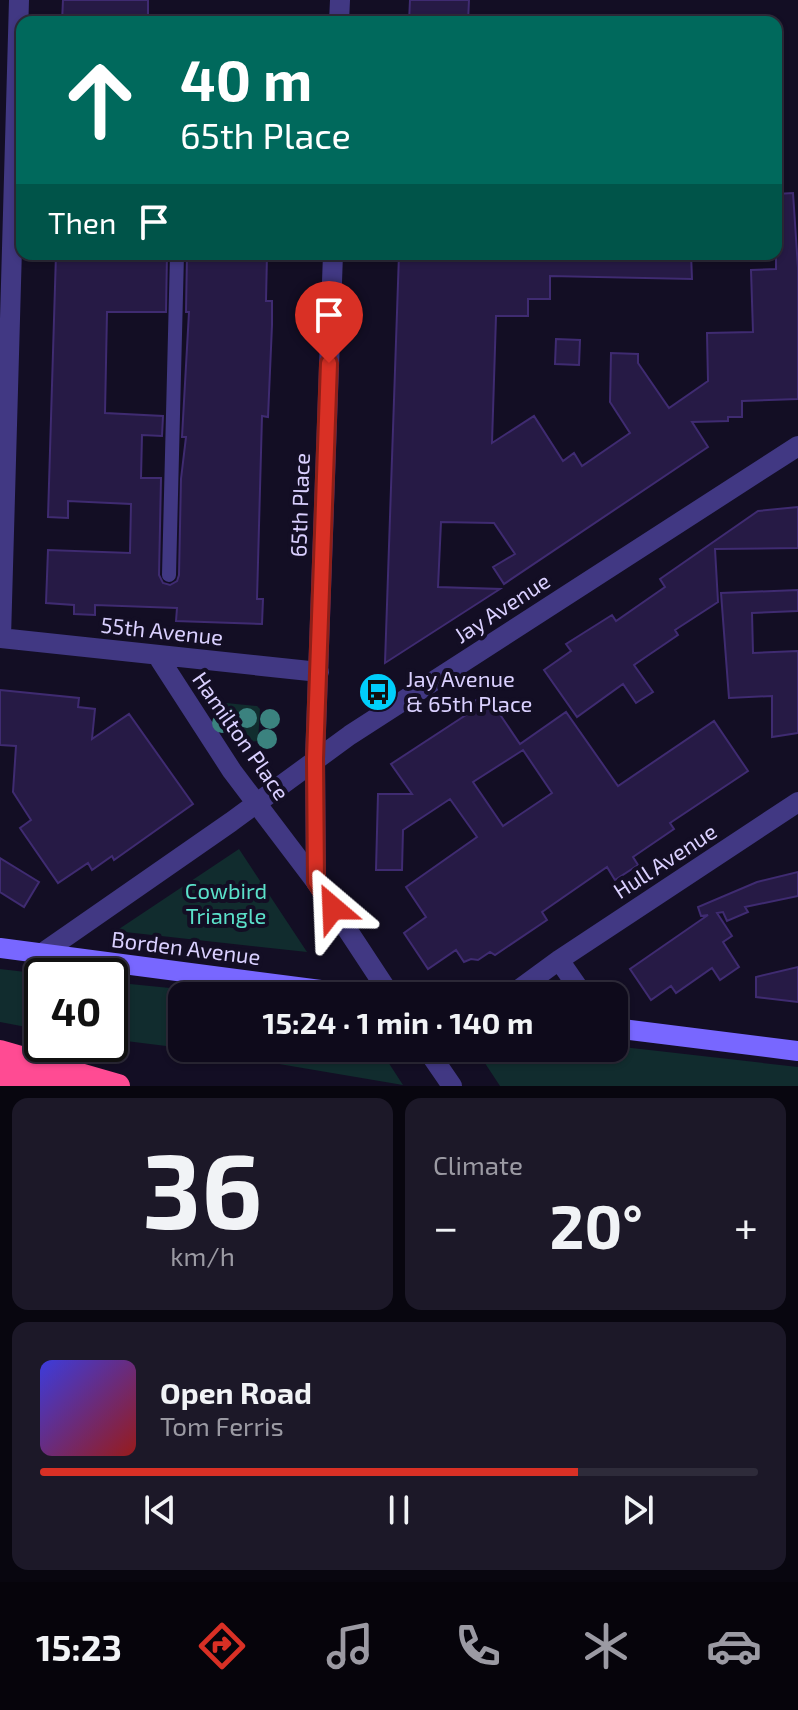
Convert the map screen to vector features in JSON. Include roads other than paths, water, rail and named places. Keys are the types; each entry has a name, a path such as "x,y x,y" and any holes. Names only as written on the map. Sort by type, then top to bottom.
{"highway":[{"path":"0,1052 118,1086"},
{"path":"0,1076 85,1086"}],"main road":[{"name":"Borden Avenue","path":"0,948 258,982"},
{"path":"628,1030 798,1051"}],"street":[{"path":"0,638 16,101"},
{"name":"65th Place","path":"315,759 333,260"},
{"name":"Jay Avenue","path":"41,954 315,759 798,446"},
{"name":"55th Avenue","path":"0,638 319,672"},
{"name":"Hamilton Place","path":"157,655 232,771 316,882 382,982"},
{"name":"Hamilton Place","path":"315,759 316,882"},
{"name":"Hull Avenue","path":"529,982 798,802"},
{"path":"559,960 574,982"},
{"path":"436,1062 452,1086"}],"lane":[{"path":"169,575 177,260"}],"place":[{"name":"Jay Avenue & 65th Place","path":"378,692"}],"park label":[{"name":"Cowbird Triangle","path":"226,904"}]}
